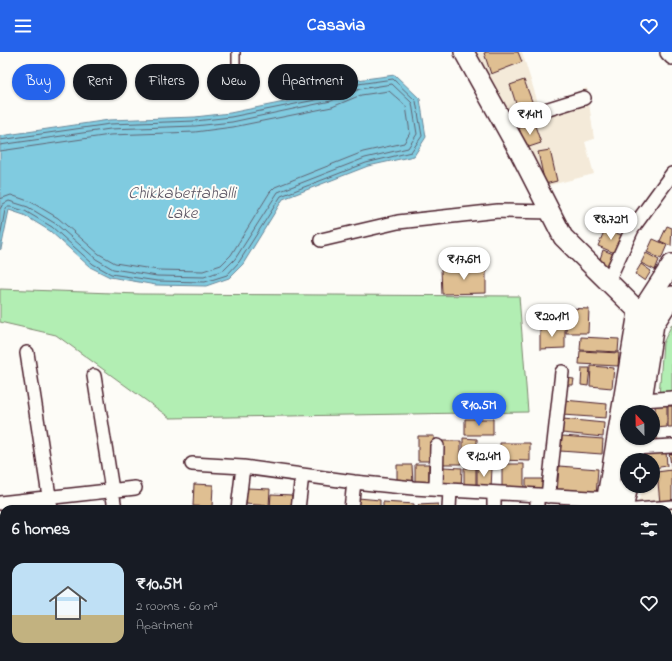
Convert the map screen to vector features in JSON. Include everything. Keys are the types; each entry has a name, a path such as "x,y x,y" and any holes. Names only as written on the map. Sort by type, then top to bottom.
{"main road":[{"path":"464,52 551,212 563,237 647,318"},
{"path":"641,405 647,318 672,264"},
{"path":"615,505 637,318 647,318 672,296"},
{"path":"616,505 623,493"}],"street":[{"path":"668,52 667,53 672,58"},
{"path":"503,123 584,98"},
{"path":"608,281 632,229 672,174"},
{"path":"321,240 398,222 498,211 551,212"},
{"path":"28,352 50,503"},
{"path":"539,505 543,496 562,372"},
{"path":"94,376 115,505"},
{"path":"645,405 672,398"},
{"path":"436,489 437,446"},
{"path":"634,449 672,446"},
{"path":"192,464 243,467 354,482 543,496 608,505"},
{"path":"238,505 243,467"},
{"path":"298,505 302,475"},
{"path":"351,505 354,482"},
{"path":"0,503 50,503 135,488"},
{"path":"449,505 450,490"},
{"path":"494,493 494,505"}],"lane":[{"path":"236,52 236,64"},
{"path":"644,505 672,504"}],"shaded area":[{"path":"470,52 522,52 539,106 587,88 594,139 585,142 594,174 543,187"},
{"path":"672,467 672,505 638,505 640,493 660,493 660,469"}],"green space":[{"path":"0,289 140,294 519,296 528,412 170,418 56,335 0,322"},
{"path":"672,324 672,395 659,396 663,343"}],"water":[{"name":"Chikkabettahalli Lake","path":"395,75 420,99 426,137 414,156 368,166 283,199 243,264 229,278 206,286 156,285 110,277 90,267 50,231 24,215 9,210 0,250 0,136 109,120 195,117 230,113 294,100 358,100 358,80"}],"building":[{"path":"518,52 522,62 491,74 484,53"},
{"path":"524,80 533,104 518,110 510,85"},
{"path":"534,123 541,143 526,148 519,128"},
{"path":"550,150 557,181 545,184 538,152"},
{"path":"667,226 672,228 671,246 660,241"},
{"path":"605,229 624,236 617,254 598,246"},
{"path":"653,239 667,245 661,259 647,252"},
{"path":"603,250 616,255 611,267 599,262"},
{"path":"646,253 659,260 655,270 641,263"},
{"path":"641,264 651,271 645,281 635,274"},
{"path":"486,267 486,293 442,294 441,269"},
{"path":"567,308 589,309 588,333 566,333"},
{"path":"565,327 565,348 540,349 540,328"},
{"path":"581,337 619,339 618,352 580,350"},
{"path":"580,351 619,353 618,366 579,364"},
{"path":"591,366 614,368 612,388 590,386"},
{"path":"582,368 590,368 588,386 581,385"},
{"path":"565,378 574,379 573,385 564,385"},
{"path":"564,400 607,404 606,418 562,415"},
{"path":"660,405 667,405 667,427 660,428"},
{"path":"668,406 672,406 672,427 668,427"},
{"path":"465,419 493,419 493,435 465,435"},
{"path":"563,419 604,423 603,437 562,433"},
{"path":"418,436 434,436 434,461 418,461"},
{"path":"562,436 603,439 602,454 560,451"},
{"path":"463,438 477,439 477,451 463,451"},
{"path":"441,441 461,441 461,464 440,464"},
{"path":"500,443 530,443 530,461 499,460"},
{"path":"478,451 493,451 492,465 478,464"},
{"path":"666,451 667,466 660,467 660,453 652,453"},
{"path":"669,452 672,452 672,466 671,466"},
{"path":"415,464 429,464 429,484 415,484"},
{"path":"502,464 524,464 524,491 502,490"},
{"path":"397,465 412,465 413,483 397,483"},
{"path":"559,466 598,469 596,497 557,494"},
{"path":"443,467 462,468 461,489 443,488"},
{"path":"477,467 492,468 491,489 477,489"},
{"path":"464,468 476,468 476,489 464,488"},
{"path":"672,470 672,502 660,503 660,472"},
{"path":"526,479 545,479 545,493 526,492"},
{"path":"194,484 213,485 212,505 193,505"},
{"path":"247,488 270,489 269,505 246,504"},
{"path":"271,494 292,495 291,505 270,505"},
{"path":"358,498 380,500 380,505 357,505"},
{"path":"383,502 414,504 414,505 383,505"}]}
